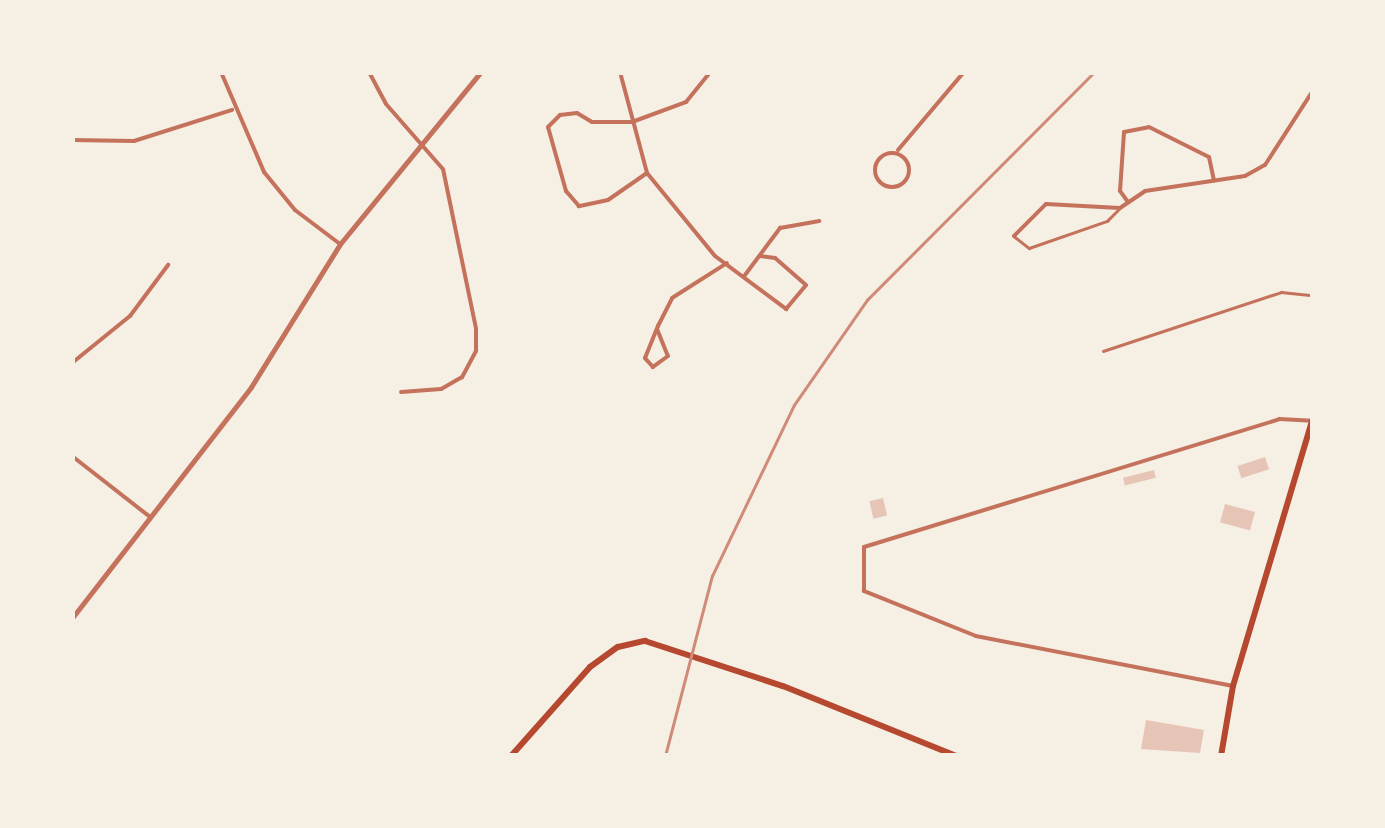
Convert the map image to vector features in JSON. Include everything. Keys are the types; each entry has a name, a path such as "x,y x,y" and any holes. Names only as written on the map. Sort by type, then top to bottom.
{"main road":[{"path":"1221,756 1233,686 1312,421"},
{"path":"512,756 590,667 618,647 646,641 782,686 956,756"}],"street":[{"path":"221,72 232,110 278,192 340,244"},
{"path":"369,72 386,104 421,138 449,182 477,338 471,365 454,383 401,392"},
{"path":"72,618 251,388 340,244 421,138 481,72"},
{"path":"620,72 648,173 726,263 786,308 806,285 775,258 760,256"},
{"path":"648,173 592,208 579,206 558,169 548,127 560,115 632,122 686,102 710,72"},
{"path":"898,150 908,162 904,181 898,187 876,182 880,159 898,150 964,72"},
{"path":"1014,236 1046,204 1120,208 1145,191 1214,180 1265,165 1312,92"},
{"path":"72,140 134,141 232,110"},
{"path":"1128,202 1120,191 1124,132 1149,128 1209,157 1214,180"},
{"path":"745,275 780,228 819,221"},
{"path":"657,329 668,356 652,367 645,358 657,329 672,298 726,263"},
{"path":"72,363 130,316 168,265"},
{"path":"1233,686 976,636 864,591 864,547 1279,419 1312,421"},
{"path":"72,456 150,517"}],"lane":[{"path":"1014,236 1029,248 1107,221 1120,208"},
{"path":"1103,352 1281,292 1312,296"}],"building":[{"path":"1265,457 1269,469 1241,478 1237,466"},
{"path":"1154,470 1156,478 1125,486 1123,478"},
{"path":"883,498 887,516 873,519 869,501"},
{"path":"1225,504 1255,512 1250,530 1220,522"},
{"path":"1146,720 1204,730 1200,753 1141,749"}],"railway":[{"path":"665,756 712,576 794,405 867,300 1094,72"}]}
